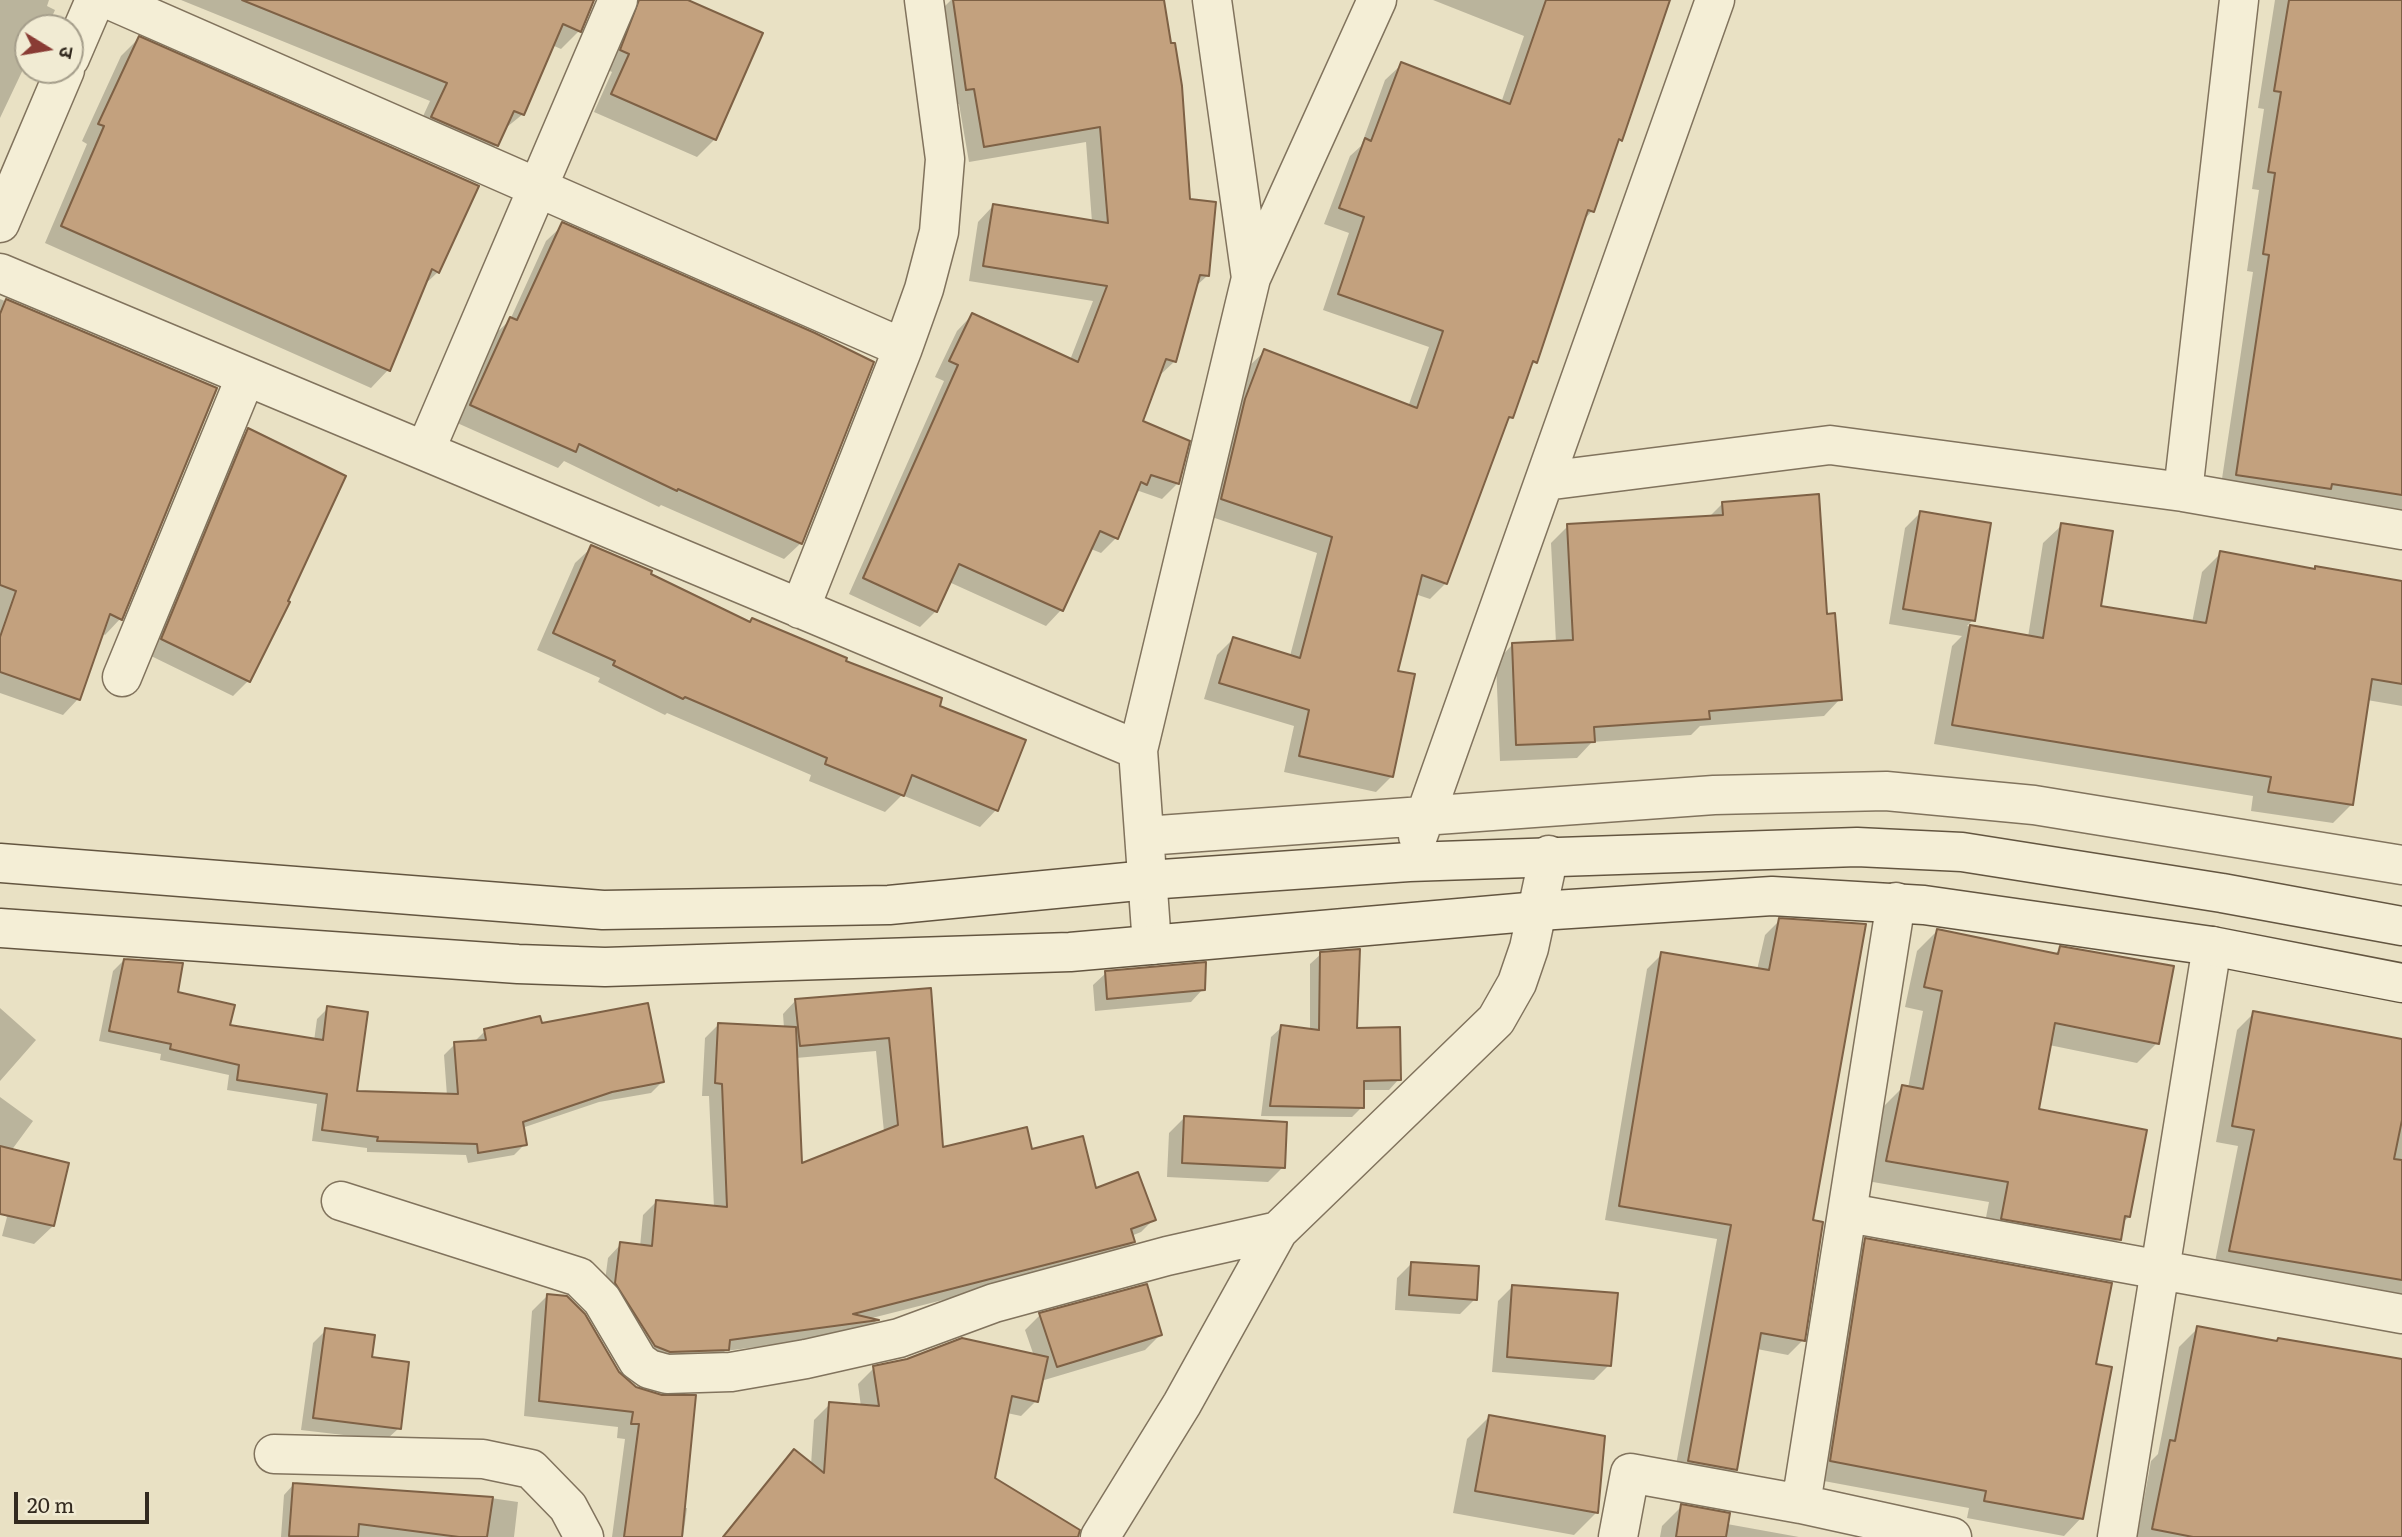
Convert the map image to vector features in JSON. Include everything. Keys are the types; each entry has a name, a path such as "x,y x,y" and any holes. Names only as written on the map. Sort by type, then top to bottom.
{"street":[{"path":"84,26 95,0"},
{"path":"110,0 903,348"},
{"path":"425,451 618,0"},
{"path":"800,609 903,348 939,232 945,159 924,0"},
{"path":"1212,0 1251,278"},
{"path":"1152,945 1138,750 1251,278 1377,0"},
{"path":"1409,862 1715,0"},
{"path":"2183,492 2239,0"},
{"path":"0,223 59,84"},
{"path":"0,273 1138,750"},
{"path":"121,677 246,376"},
{"path":"1545,481 1830,445 2183,492 2402,530"},
{"path":"1145,836 1426,814 1714,796 1886,791 2034,805 2402,865"},
{"path":"0,863 603,910 888,905 1148,880 1409,862 1549,855 1857,847 1962,852 2222,893 2402,926"},
{"path":"1100,1537 1182,1404 1278,1231 1496,1020 1517,983 1539,911 1549,855"},
{"path":"0,928 563,966 1056,952 1539,911 1772,896 1896,902 2212,946 2402,983"},
{"path":"1801,1504 1896,902"},
{"path":"2117,1537 2212,946"},
{"path":"341,1201 579,1277 602,1300 638,1361 649,1369 667,1374 731,1372 898,1338 994,1303 1167,1256 1278,1231"},
{"path":"1849,1213 2402,1314"},
{"path":"274,1454 483,1459 531,1469 568,1507 584,1537"},
{"path":"1618,1537 1630,1473 1801,1504 1952,1537"}],"building":[{"path":"242,0 594,0 581,32 563,24 524,115 514,111 498,146 431,117 447,83"},
{"path":"639,0 688,0 763,33 716,140 611,94 629,54 620,50"},
{"path":"953,0 1164,0 1182,86 1190,199 1216,202 1209,276 1200,275 1176,362 1166,359 1143,421 1190,441 1179,484 1151,475 1147,485 1141,482 1118,539 1100,531 1063,611 959,564 937,612 863,578 958,365 949,361 972,313 1078,362 1107,286 983,266 993,204 1108,223 1100,127 984,147 974,89 966,90"},
{"path":"1546,0 1670,0 1622,141 1619,139 1594,212 1588,210 1537,363 1533,361 1513,418 1509,417 1447,584 1422,575 1398,671 1415,674 1393,777 1299,756 1309,710 1219,683 1233,637 1300,658 1332,537 1221,499 1245,399 1264,349 1417,408 1443,331 1338,294 1364,217 1339,208 1365,138 1371,141 1401,62 1510,104"},
{"path":"2289,0 2402,0 2402,495 2332,484 2331,489 2236,475 2269,255 2263,254 2275,173 2268,172 2281,92 2274,91"},
{"path":"139,36 479,186 439,273 432,269 390,371 61,226 104,126 98,124"},
{"path":"562,222 815,333 874,362 802,544 678,489 677,491 579,444 576,452 470,405 510,317 517,320"},
{"path":"6,299 217,388 122,620 110,614 80,700 0,672 0,637 16,591 0,585 0,314"},
{"path":"248,428 346,476 288,601 290,602 250,682 161,639"},
{"path":"1819,494 1827,614 1835,613 1842,700 1709,711 1710,719 1594,727 1595,742 1516,745 1512,643 1573,640 1567,524 1723,515 1722,502"},
{"path":"1920,511 1991,523 1975,621 1903,609"},
{"path":"2061,523 2113,531 2101,606 2206,623 2220,551 2315,569 2315,566 2402,581 2402,684 2372,679 2353,805 2268,792 2271,777 1952,725 1970,625 2043,638"},
{"path":"591,545 652,571 651,574 750,622 752,618 847,658 846,661 942,698 940,706 1026,740 998,811 912,775 904,796 825,764 827,758 685,697 683,699 613,665 615,661 553,633"},
{"path":"1779,918 1866,924 1813,1220 1823,1222 1805,1341 1761,1333 1737,1470 1688,1461 1731,1225 1619,1206 1661,952 1769,970"},
{"path":"1937,929 2058,954 2060,946 2174,966 2159,1044 2055,1023 2039,1109 2147,1130 2130,1217 2125,1216 2121,1240 2001,1219 2008,1182 1886,1161 1902,1085 1923,1089 1942,991 1924,987"},
{"path":"1360,949 1357,1028 1400,1027 1401,1080 1364,1081 1364,1108 1270,1106 1281,1025 1319,1030 1320,952"},
{"path":"124,959 183,963 178,992 235,1005 230,1025 323,1040 327,1006 368,1012 357,1091 458,1094 454,1042 486,1040 484,1029 540,1016 542,1023 648,1003 664,1082 612,1092 523,1122 527,1145 478,1153 477,1144 377,1141 378,1137 322,1130 327,1094 237,1080 239,1065 170,1049 171,1044 109,1031"},
{"path":"1206,962 1205,990 1107,999 1105,971"},
{"path":"931,988 943,1147 1027,1127 1032,1149 1083,1136 1096,1188 1138,1172 1156,1220 1131,1229 1135,1242 853,1314 879,1320 730,1340 729,1350 670,1352 655,1346 615,1283 620,1242 652,1246 656,1200 727,1207 722,1084 715,1083 718,1023 796,1027 802,1163 898,1125 889,1038 800,1046 795,999"},
{"path":"2253,1011 2402,1039 2402,1120 2394,1159 2402,1160 2402,1280 2229,1251 2254,1130 2232,1126"},
{"path":"1184,1116 1287,1122 1285,1168 1182,1163"},
{"path":"0,1146 69,1163 54,1226 0,1214"},
{"path":"1865,1238 2112,1283 2096,1364 2112,1367 2083,1519 1984,1501 1986,1491 1830,1461"},
{"path":"1411,1262 1479,1266 1477,1300 1409,1295"},
{"path":"1147,1284 1162,1335 1057,1367 1039,1313"},
{"path":"1512,1285 1618,1293 1611,1366 1507,1357"},
{"path":"547,1294 567,1296 585,1314 619,1372 636,1387 662,1395 696,1395 682,1537 624,1537 639,1424 631,1424 633,1412 539,1401"},
{"path":"2197,1326 2402,1359 2402,1537 2193,1537 2152,1529 2170,1440 2175,1441"},
{"path":"325,1328 375,1335 372,1357 409,1362 401,1429 313,1418"},
{"path":"962,1338 1048,1357 1038,1402 1012,1396 995,1478 1080,1530 1078,1537 723,1537 794,1449 824,1473 829,1402 879,1406 873,1366 907,1359"},
{"path":"1489,1415 1605,1436 1598,1513 1475,1491"},
{"path":"293,1483 493,1497 487,1537 459,1537 359,1524 358,1537 289,1536"},
{"path":"1681,1504 1730,1513 1726,1537 1676,1537"}]}
